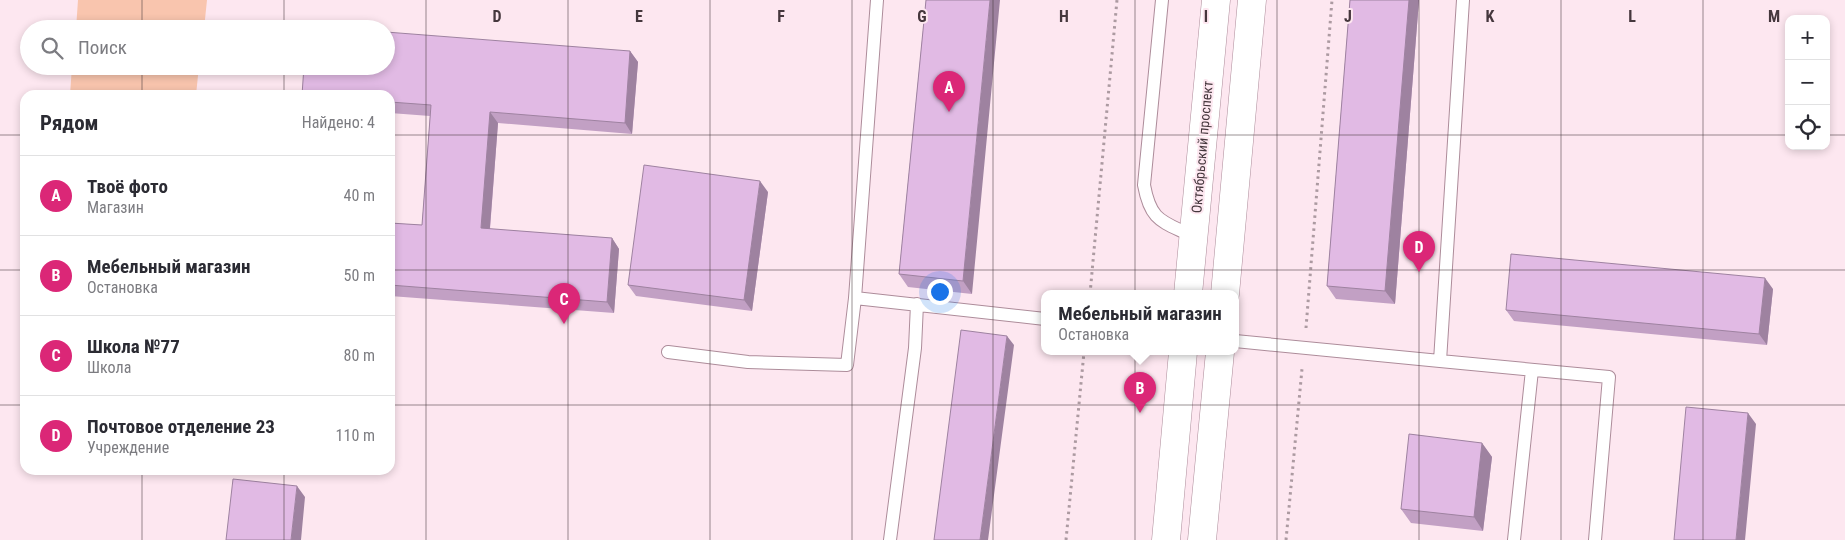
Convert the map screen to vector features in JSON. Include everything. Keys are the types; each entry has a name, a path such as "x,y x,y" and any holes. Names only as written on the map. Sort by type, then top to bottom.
{"main road":[{"name":"Октябрьский проспект","path":"1188,290 1216,0"},
{"path":"1225,290 1252,0"},
{"path":"1166,540 1183,355"},
{"path":"1202,540 1220,355"}],"lane":[{"path":"668,352 748,362 847,365 855,298 877,0"},
{"path":"1162,0 1144,185 1148,207 1158,218 1194,237"},
{"path":"1440,361 1463,0"},
{"path":"855,298 1041,319"},
{"path":"890,540 915,348 917,304"},
{"path":"1239,341 1609,377 1595,540"},
{"path":"1514,540 1532,370"}],"path":[{"path":"1090,290 1117,0"},
{"path":"1286,540 1304,347 1332,0"},
{"path":"1066,540 1084,355"}],"shaded area":[{"path":"78,0 207,0 205,20 77,20"},
{"path":"71,75 198,75 197,90 70,90"}],"building":[{"path":"926,0 990,0 963,281 899,274"},
{"path":"1350,0 1409,0 1385,291 1327,286"},
{"path":"395,33 630,51 625,123 490,112 481,228 612,238 607,302 395,285 395,223 422,225 431,105 395,102 395,90 302,90 303,75 395,75"},
{"path":"644,165 760,181 744,300 628,285"},
{"path":"1511,254 1765,278 1759,334 1506,310"},
{"path":"961,330 1007,336 980,540 934,540"},
{"path":"1686,407 1748,413 1736,540 1674,540"},
{"path":"1409,434 1482,443 1474,517 1401,509"},
{"path":"233,479 297,486 291,540 226,540"}],"place":[{"name":"Твоё фото","path":"949,112"},
{"name":"Почтовое отделение 23","path":"1419,272"},
{"name":"Школа №77","path":"564,324"},
{"name":"Мебельный магазин","path":"1140,413"}]}
